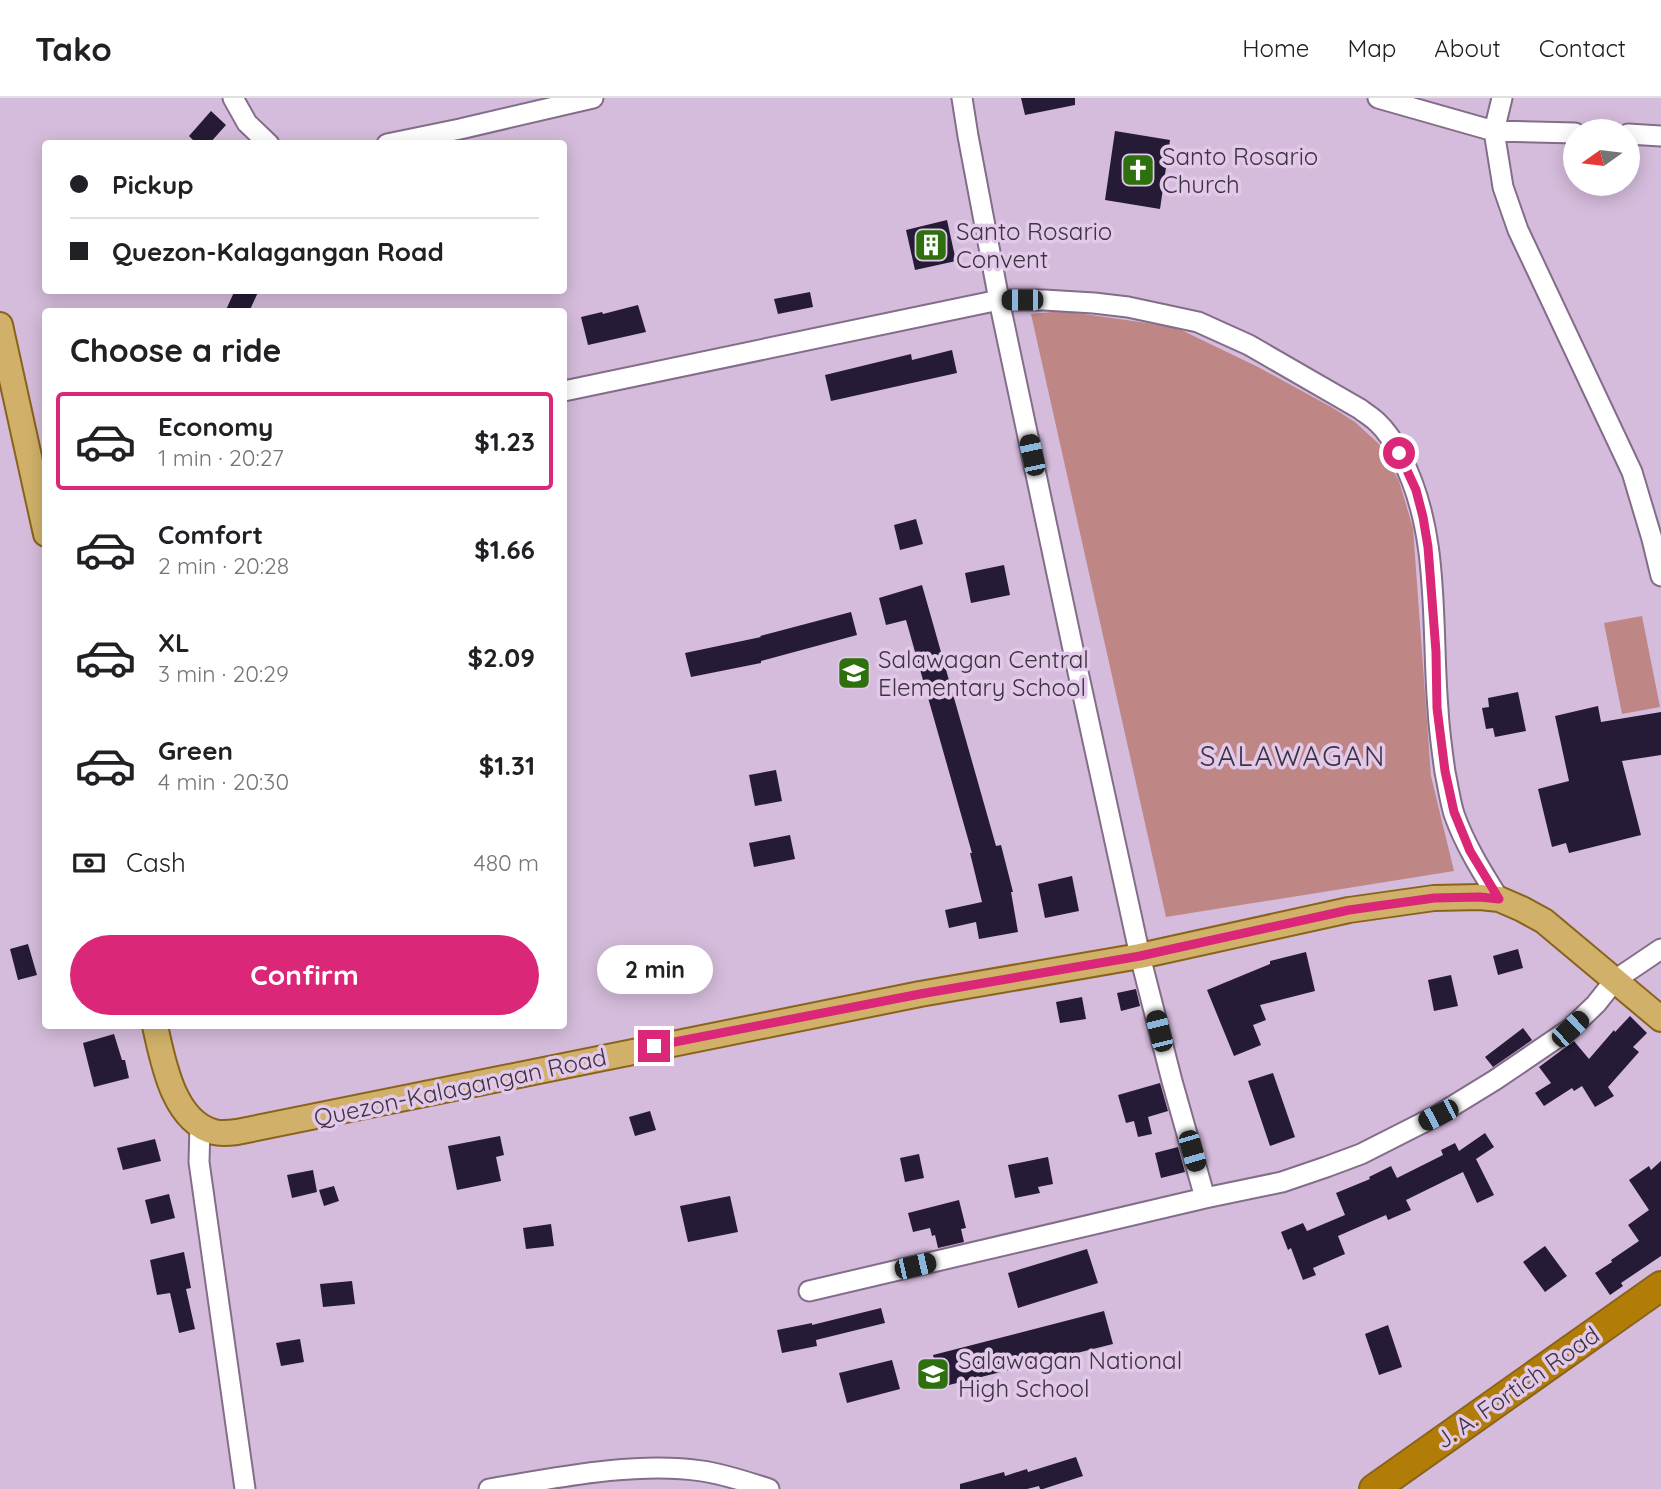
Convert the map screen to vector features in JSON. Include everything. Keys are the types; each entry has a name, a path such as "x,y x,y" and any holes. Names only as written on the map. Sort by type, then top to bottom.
{"highway":[{"name":"J. A. Fortich Road","path":"1374,1489 1661,1286"}],"main road":[{"path":"0,326 42,500"},
{"name":"Quezon-Kalagangan Road","path":"200,1126 217,1133 271,1126 654,1046 894,999 1140,956 1349,910 1434,898 1499,899 1522,909 1544,922 1661,1019"},
{"path":"156,1029 164,1066 175,1095 200,1126"}],"street":[{"path":"233,98 247,123 266,140"},
{"path":"408,140 593,98"},
{"path":"962,98 999,300 1140,956 1205,1198"},
{"path":"1378,98 1494,131 1563,133"},
{"path":"1502,98 1494,131 1503,187 1518,230 1632,472 1661,576"},
{"path":"1640,135 1661,136"},
{"path":"567,390 999,300 1044,300 1139,308 1198,323 1249,345 1377,422 1393,440 1416,490 1428,547 1436,652 1437,708 1445,771 1454,812 1470,851 1499,899"},
{"path":"809,1292 1282,1182 1362,1154 1438,1115 1570,1029 1596,1004 1615,980 1661,949"},
{"path":"200,1126 199,1162 245,1489"},
{"path":"489,1489 612,1471 667,1468 703,1471 769,1489"}],"shaded area":[{"path":"1063,311 1175,327 1258,367 1333,408 1355,422 1379,444 1399,481 1413,528 1431,776 1454,871 1166,917 1031,314"},
{"path":"1642,616 1660,707 1622,714 1604,623"}],"building":[{"path":"1021,98 1075,98 1075,105 1025,115"},
{"path":"211,111 226,125 213,140 193,140 189,136"},
{"name":"Santo Rosario Church","path":"1115,131 1170,140 1160,209 1105,200"},
{"name":"Santo Rosario Convent","path":"947,220 956,261 915,270 906,230"},
{"path":"810,292 813,307 778,314 774,299"},
{"path":"233,294 257,294 251,308 227,308"},
{"path":"638,305 646,332 588,345 581,317"},
{"path":"952,350 957,373 831,401 825,375 911,354 912,360"},
{"path":"916,519 923,544 900,550 894,525"},
{"path":"1004,565 1010,595 971,603 965,573"},
{"path":"922,585 996,846 1001,845 1013,892 1018,932 979,939 976,922 949,928 945,910 982,902 972,853 906,620 886,625 879,598"},
{"path":"851,612 857,635 761,663 691,677 685,653 761,637"},
{"path":"1518,692 1526,731 1495,737 1493,728 1486,729 1482,708 1489,707 1488,698"},
{"path":"1598,706 1601,722 1661,712 1661,755 1622,761 1641,835 1569,853 1566,843 1552,847 1538,789 1569,781 1555,716"},
{"path":"776,770 782,801 755,806 749,775"},
{"path":"790,835 795,859 754,867 749,843"},
{"path":"1072,876 1079,911 1045,918 1038,884"},
{"path":"28,944 37,975 18,980 10,949"},
{"path":"1518,949 1523,968 1498,975 1493,956"},
{"path":"1306,952 1315,991 1260,1005 1266,1020 1253,1025 1261,1045 1234,1056 1207,990 1270,964 1270,961"},
{"path":"1451,975 1458,1006 1434,1011 1428,980"},
{"path":"1136,989 1140,1006 1121,1011 1117,993"},
{"path":"1082,997 1086,1019 1060,1023 1056,1002"},
{"path":"1630,1016 1647,1033 1633,1047 1639,1052 1608,1087 1614,1096 1595,1107 1582,1086 1574,1091 1572,1088 1544,1106 1535,1093 1551,1083 1539,1067 1574,1041 1589,1059"},
{"path":"1523,1028 1532,1040 1493,1067 1485,1057"},
{"path":"114,1034 129,1078 94,1087 83,1043"},
{"path":"1273,1073 1295,1137 1270,1146 1248,1081"},
{"path":"1160,1083 1168,1111 1148,1117 1152,1134 1138,1137 1134,1121 1126,1123 1118,1095"},
{"path":"650,1111 656,1130 635,1136 629,1117"},
{"path":"1485,1133 1494,1147 1476,1159 1494,1195 1477,1203 1463,1172 1406,1200 1411,1210 1388,1220 1386,1215 1338,1236 1345,1254 1313,1268 1316,1275 1303,1280 1291,1248 1288,1250 1281,1232 1303,1223 1307,1231 1345,1215 1336,1193 1370,1179 1369,1177 1391,1166 1397,1178 1443,1155 1441,1150 1455,1143 1459,1151"},
{"path":"500,1136 504,1155 496,1157 501,1181 457,1190 448,1146"},
{"path":"155,1139 161,1161 123,1170 117,1148"},
{"path":"1178,1147 1185,1172 1161,1178 1155,1153"},
{"path":"919,1154 924,1178 905,1182 900,1158"},
{"path":"1048,1157 1053,1184 1038,1187 1040,1193 1015,1198 1008,1165"},
{"path":"1661,1161 1661,1256 1621,1283 1623,1286 1610,1295 1595,1273 1639,1241 1628,1225 1649,1210 1629,1180 1649,1166 1651,1170"},
{"path":"313,1170 317,1192 292,1198 287,1175"},
{"path":"334,1186 339,1201 324,1206 319,1190"},
{"path":"169,1194 175,1218 151,1224 145,1200"},
{"path":"730,1196 738,1232 688,1242 680,1206"},
{"path":"959,1200 966,1228 961,1229 964,1242 938,1248 930,1228 913,1232 908,1213"},
{"path":"551,1224 554,1246 526,1249 523,1228"},
{"path":"1545,1246 1567,1276 1545,1292 1523,1262"},
{"path":"1087,1249 1098,1283 1018,1308 1008,1273"},
{"path":"184,1252 191,1288 186,1289 195,1329 179,1333 170,1293 157,1295 150,1260"},
{"path":"352,1281 355,1304 323,1307 320,1284"},
{"path":"881,1308 885,1323 816,1340 817,1346 782,1353 777,1330 812,1325"},
{"path":"1104,1311 1113,1344 941,1387 933,1355"},
{"path":"1388,1325 1402,1367 1379,1375 1365,1334"},
{"path":"300,1339 304,1362 281,1366 276,1343"},
{"path":"892,1360 900,1389 847,1403 839,1373"},
{"path":"1076,1457 1083,1476 1043,1489 1039,1486 1027,1489 960,1489 960,1484 1004,1472 1005,1476 1027,1469 1028,1472"}],"place":[{"name":"Santo Rosario Church","path":"1138,170"},
{"name":"Santo Rosario Convent","path":"931,245"},
{"name":"Salawagan Central Elementary School","path":"854,673"},
{"name":"Salawagan National High School","path":"933,1374"}],"district":[{"name":"SALAWAGAN","path":"1293,755"}],"route":[{"path":"654,1046 920,994 1140,956 1349,910 1434,898 1499,899 1470,851 1454,812 1445,771 1437,708 1436,652 1428,547 1416,490 1399,453"}]}
